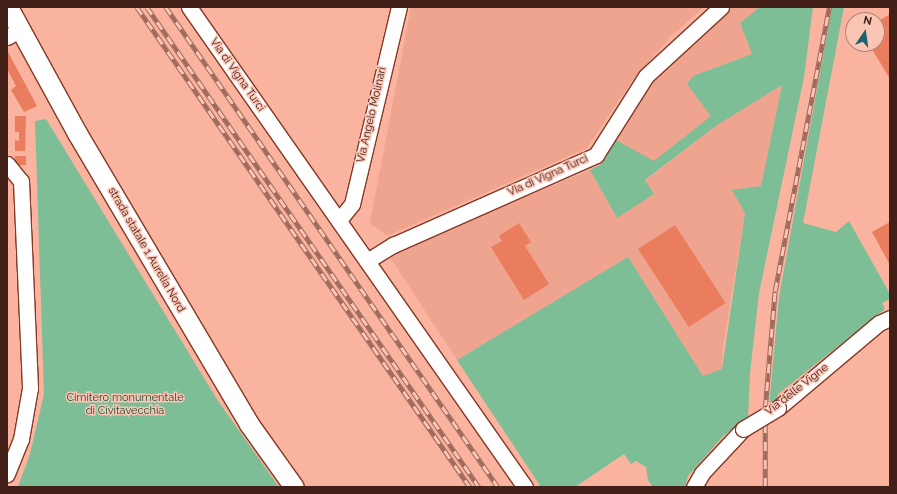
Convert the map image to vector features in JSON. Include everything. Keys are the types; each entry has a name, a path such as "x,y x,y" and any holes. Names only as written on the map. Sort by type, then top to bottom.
{"main road":[{"name":"strada statale 1 Aurelia Nord","path":"8,7 14,33 77,133 249,424 294,487"}],"street":[{"name":"Via di Vigna Turci","path":"189,7 525,487"},
{"name":"Via Angelo Molinari","path":"338,220 352,204 399,7"},
{"name":"Via di Vigna Turci","path":"367,261 393,245 596,155 646,76 721,7"},
{"path":"7,164 21,182 30,388 20,439 7,474"},
{"name":"Via delle Vigne","path":"694,487 702,473 743,429 778,408 879,323 890,318"}],"shaded area":[{"path":"411,7 704,7 669,38 632,81 587,148 387,236 370,223"},
{"path":"731,7 760,7 740,24 752,54 693,76 711,116 654,162 614,139 647,83"},
{"path":"782,84 761,187 745,213 723,347 722,369 712,375 703,376 628,257 457,360 390,257 457,226 590,170 617,218 654,194 645,181 717,125"}],"green space":[{"path":"760,7 813,7 804,77 759,293 750,373 748,418 724,435 688,476 685,487 653,487 648,480 646,467 636,461 631,464 624,454 575,487 541,487 457,360 628,257 703,376 722,369 745,213 732,190 761,186 782,85 717,125 645,180 654,194 617,218 590,170 603,163 614,139 654,161 711,116 687,84 693,76 752,54 740,23"},
{"path":"832,7 844,7 803,223 836,232 849,221 890,294 890,299 882,303 885,309 778,394 777,402 769,407 779,297"},
{"name":"Cimitero monumentale di Civitavecchia","path":"46,119 218,401 279,487 18,487 30,454 44,394 35,121"}],"building":[{"path":"890,14 890,79 874,52 885,52 885,17"},
{"path":"7,50 37,106 24,112 11,90 16,86 7,69"},
{"path":"15,116 26,116 25,151 15,151 15,140 19,141 19,132 15,132"},
{"path":"15,156 26,156 26,165 15,165"},
{"path":"890,222 890,265 872,232"},
{"path":"519,223 531,242 525,246 549,284 524,300 491,247 502,241 499,236"},
{"path":"675,225 726,303 689,327 638,249"}],"railway":[{"path":"137,7 470,487"},
{"path":"147,7 479,487"},
{"path":"166,7 498,487"},
{"path":"765,487 765,409 775,291 829,7"}]}
